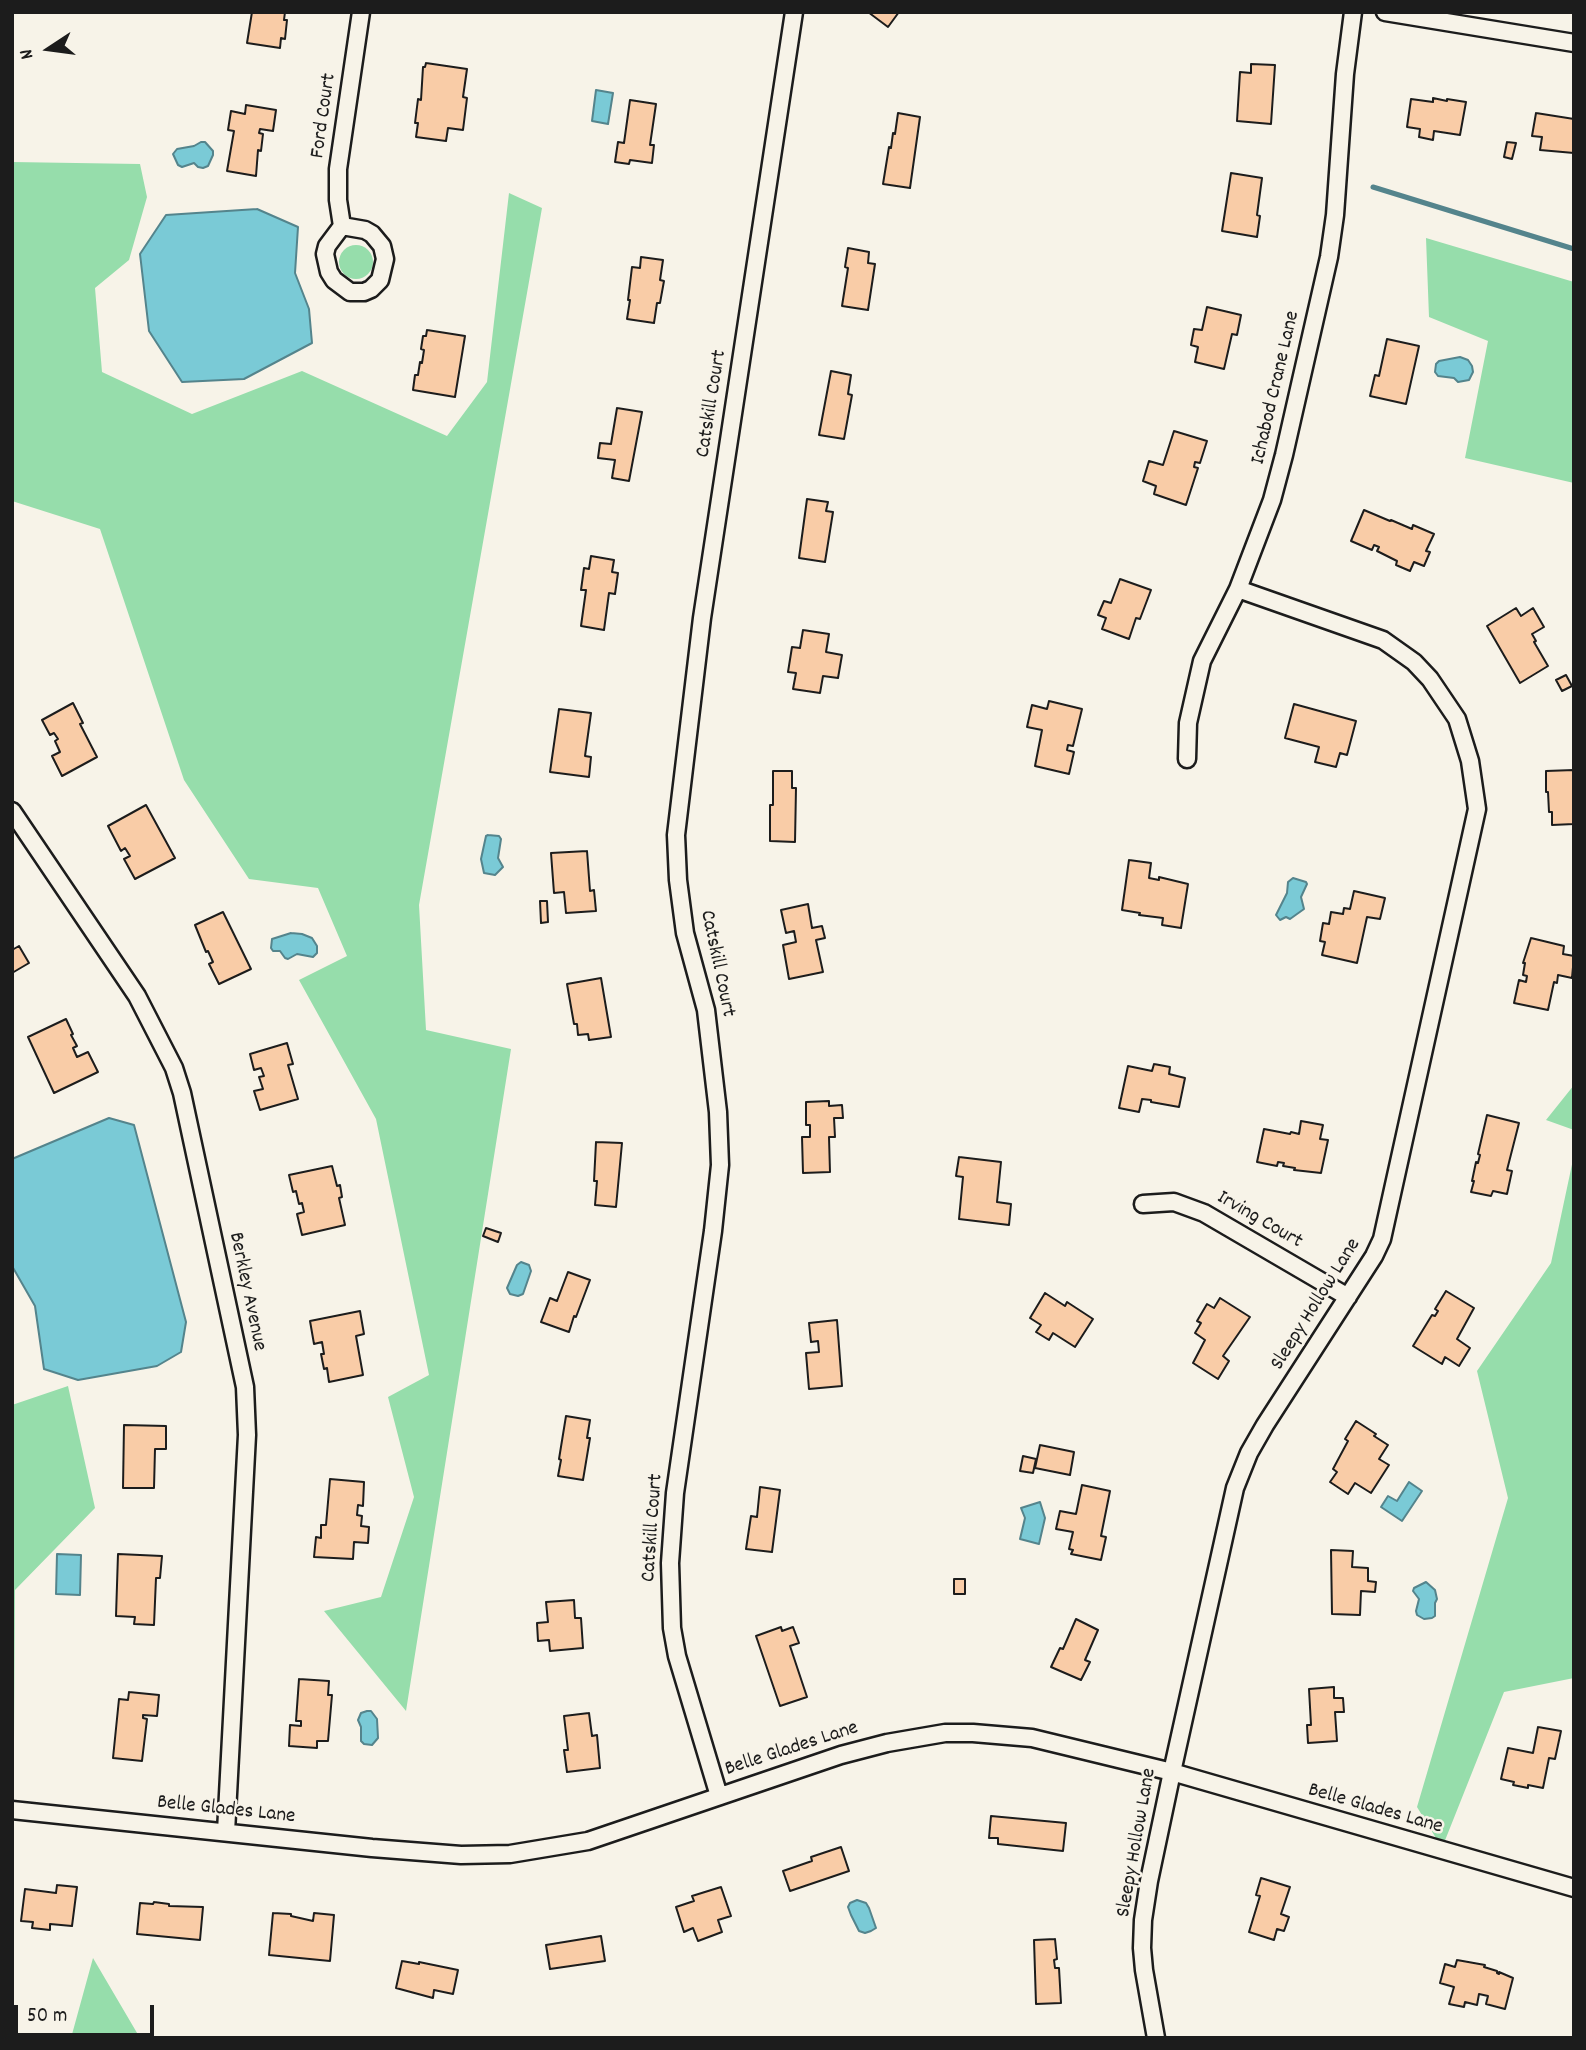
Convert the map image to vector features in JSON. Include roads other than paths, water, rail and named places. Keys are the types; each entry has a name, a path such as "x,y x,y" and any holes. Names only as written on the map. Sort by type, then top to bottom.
{"street":[{"name":"Ford Court","path":"342,226 338,200 338,169 361,12"},
{"name":"Catskill Court","path":"719,1796 677,1656 672,1628 670,1563 675,1493 701,1320 720,1166 718,1112 706,1010 684,933 676,835 702,618 794,12"},
{"name":"Ichabod Crane Lane","path":"1187,760 1188,723 1202,661 1238,589 1272,500 1329,257 1353,12"},
{"path":"1385,12 1574,43"},
{"path":"342,226 365,230 383,246 385,259 380,280 364,292 350,292 341,287 329,272 327,246 342,226"},
{"name":"Sleepy Hollow Lane","path":"1156,2038 1147,1994 1142,1948 1149,1881 1235,1488 1265,1425 1349,1297 1382,1239 1477,809 1470,761 1457,719 1430,679 1414,662 1383,640 1238,589"},
{"name":"Berkley Avenue","path":"12,811 137,996 174,1068 185,1106 245,1387 247,1435 226,1832"},
{"name":"Irving Court","path":"1143,1204 1174,1202 1204,1213 1349,1297"},
{"name":"Belle Glades Lane","path":"12,1810 449,1854 510,1854 588,1841 841,1755 887,1743 945,1733 973,1733 1032,1738 1172,1772 1574,1888"}],"water":[{"path":"596,90 613,93 608,124 592,121"},
{"path":"205,142 213,151 208,166 198,167 194,163 182,167 178,165 173,154 177,149"},
{"path":"257,209 298,227 295,273 309,309 312,343 244,379 182,382 149,331 140,254 166,215"},
{"path":"1460,357 1468,360 1472,366 1473,372 1469,380 1458,382 1454,378 1438,376 1435,372 1439,361"},
{"path":"488,835 499,836 501,839 498,858 503,867 495,875 484,873 481,859"},
{"path":"1293,878 1307,884 1301,897 1304,909 1290,919 1286,917 1280,920 1276,915 1287,893 1288,882"},
{"path":"291,933 312,938 317,946 317,953 313,957 297,954 288,959 280,951 273,951 272,939"},
{"path":"109,1118 134,1125 186,1322 181,1352 157,1366 78,1380 44,1369 35,1306 12,1266 12,1159"},
{"path":"521,1262 529,1265 531,1271 523,1294 518,1296 510,1294 507,1288"},
{"path":"1409,1482 1422,1491 1402,1521 1381,1507 1388,1496 1397,1501"},
{"path":"1040,1502 1045,1518 1039,1544 1020,1539 1025,1518 1021,1508"},
{"path":"57,1554 81,1555 80,1595 56,1594"},
{"path":"1426,1582 1435,1590 1437,1599 1435,1616 1424,1619 1417,1615 1419,1599 1413,1591"},
{"path":"371,1711 377,1719 378,1738 372,1745 361,1741 358,1720 361,1713"},
{"path":"857,1900 866,1903 869,1908 876,1928 871,1931 859,1931 851,1915 848,1907"}],"waterway":[{"path":"1373,187 1574,249"}]}
